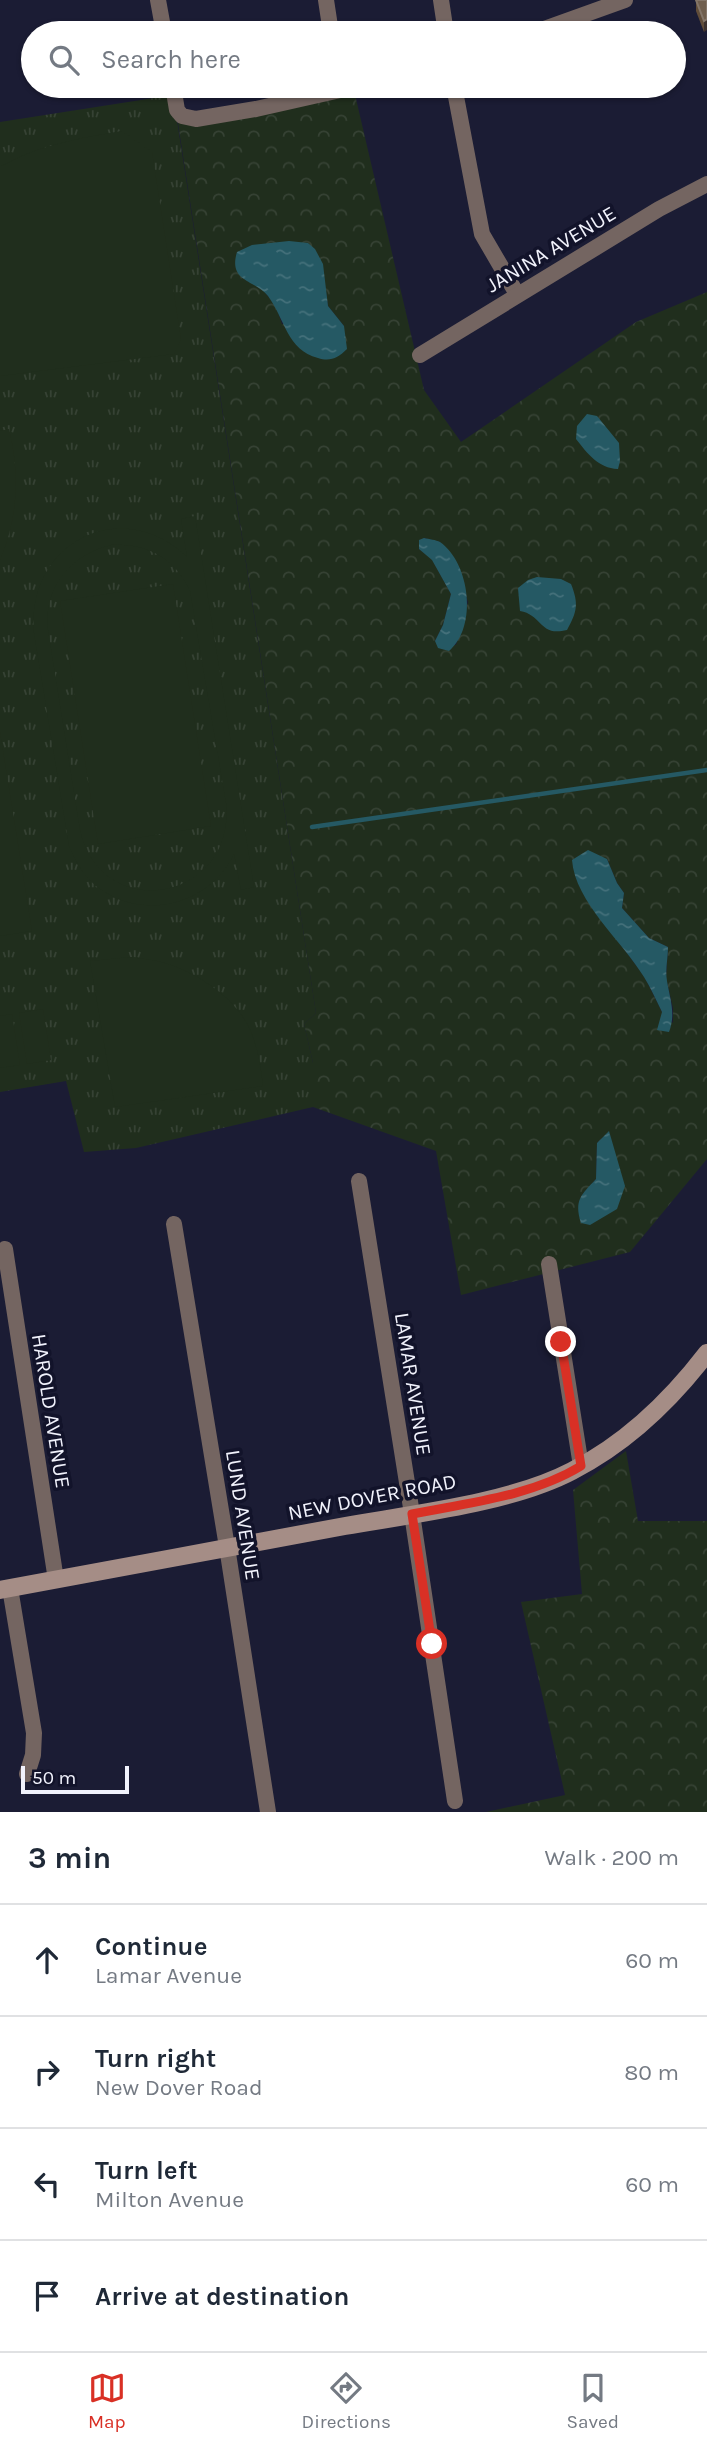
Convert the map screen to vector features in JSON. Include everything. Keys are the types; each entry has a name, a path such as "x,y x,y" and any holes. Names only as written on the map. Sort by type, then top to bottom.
{"street":[{"path":"158,0 162,21"},
{"path":"326,0 329,21"},
{"path":"442,0 445,21"},
{"path":"566,21 625,0"},
{"path":"175,98 177,110 182,116 196,119 300,98"},
{"path":"456,98 482,234 517,294"},
{"name":"JANINA AVENUE","path":"420,355 659,209 707,184"},
{"name":"LAMAR AVENUE","path":"359,1181 455,1801"},
{"name":"LUND AVENUE","path":"174,1224 268,1812"},
{"name":"HAROLD AVENUE","path":"5,1249 56,1580"},
{"path":"549,1264 581,1466"},
{"name":"NEW DOVER ROAD","path":"5,1589 412,1514 523,1489 557,1478 581,1466 632,1431 662,1404 707,1353"},
{"path":"5,1589 34,1733 33,1755 27,1774"}],"green space":[{"path":"154,98 173,98 316,1013 304,1024 313,1063 313,1107 136,1148 84,1152 66,1081 0,1092 0,122"},
{"path":"285,98 356,98 424,390 461,442 636,322 707,292 707,1159 630,1252 461,1295 436,1151 313,1107 313,1063 304,1024 316,1013 177,117","holes":["322,264 328,306 344,326 282,324 276,306 263,290","424,538 440,542 453,557 468,602 456,645 435,641 443,625 451,594 432,559 419,549","607,859 624,893 622,908 649,938 668,947 666,978 673,1008 673,1023 662,1012 644,976 586,898","609,1132 616,1159 579,1198 596,1179 597,1143"]},
{"path":"122,131 152,152 181,339 174,354 0,376 0,167 44,148"},
{"path":"9,429 16,479 14,512 0,560 0,431"},
{"path":"195,516 254,887 241,890 234,854 223,872 208,886 173,903 153,905 114,897 96,886 80,868 69,846 34,633 36,601 45,574 61,553 83,538 107,530 134,530 161,538 187,557 181,519","holes":["111,545 148,550 168,561 184,579 190,591 226,803 223,836 210,862 190,880 165,889 138,889 113,880 93,860 80,830 48,630 50,600 63,575 84,556"]},
{"path":"173,584 211,826 98,844 60,601"},
{"path":"0,732 32,931 0,936"},
{"path":"131,957 181,969 228,999 251,1032 259,1058 263,1086 115,1107 90,961"},
{"path":"43,1009 51,1060 27,1064 19,1013"},
{"path":"12,1014 20,1065 0,1068 0,1016"},
{"path":"626,1451 638,1521 707,1521 707,1812 486,1812 565,1795 521,1602 582,1594 573,1490"}],"water":[{"path":"289,241 308,243 315,249 323,264 328,306 344,326 347,349 334,358 318,358 300,348 288,333 268,296 239,275 236,269 237,252 252,245"},
{"path":"587,414 597,416 619,443 618,469 599,463 576,439 577,426"},
{"path":"424,538 440,542 450,552 464,579 467,612 464,627 449,651 438,648 435,641 443,625 451,594 432,560 419,549 419,540"},
{"path":"537,577 561,579 571,584 576,608 567,630 551,631 527,613 520,611 518,588"},
{"path":"588,850 607,859 624,893 622,908 649,938 668,947 666,977 672,1013 669,1032 657,1030 662,1012 649,985 601,921 575,876 572,860"},
{"path":"609,1131 625,1186 617,1209 590,1225 581,1223 578,1209 580,1198 596,1179 597,1143"}],"building":[{"path":"696,0 707,0 707,19 704,21"}],"waterway":[{"path":"312,827 707,770"}],"route":[{"path":"432,1644 412,1514 523,1489 557,1478 581,1466 561,1342"}]}
